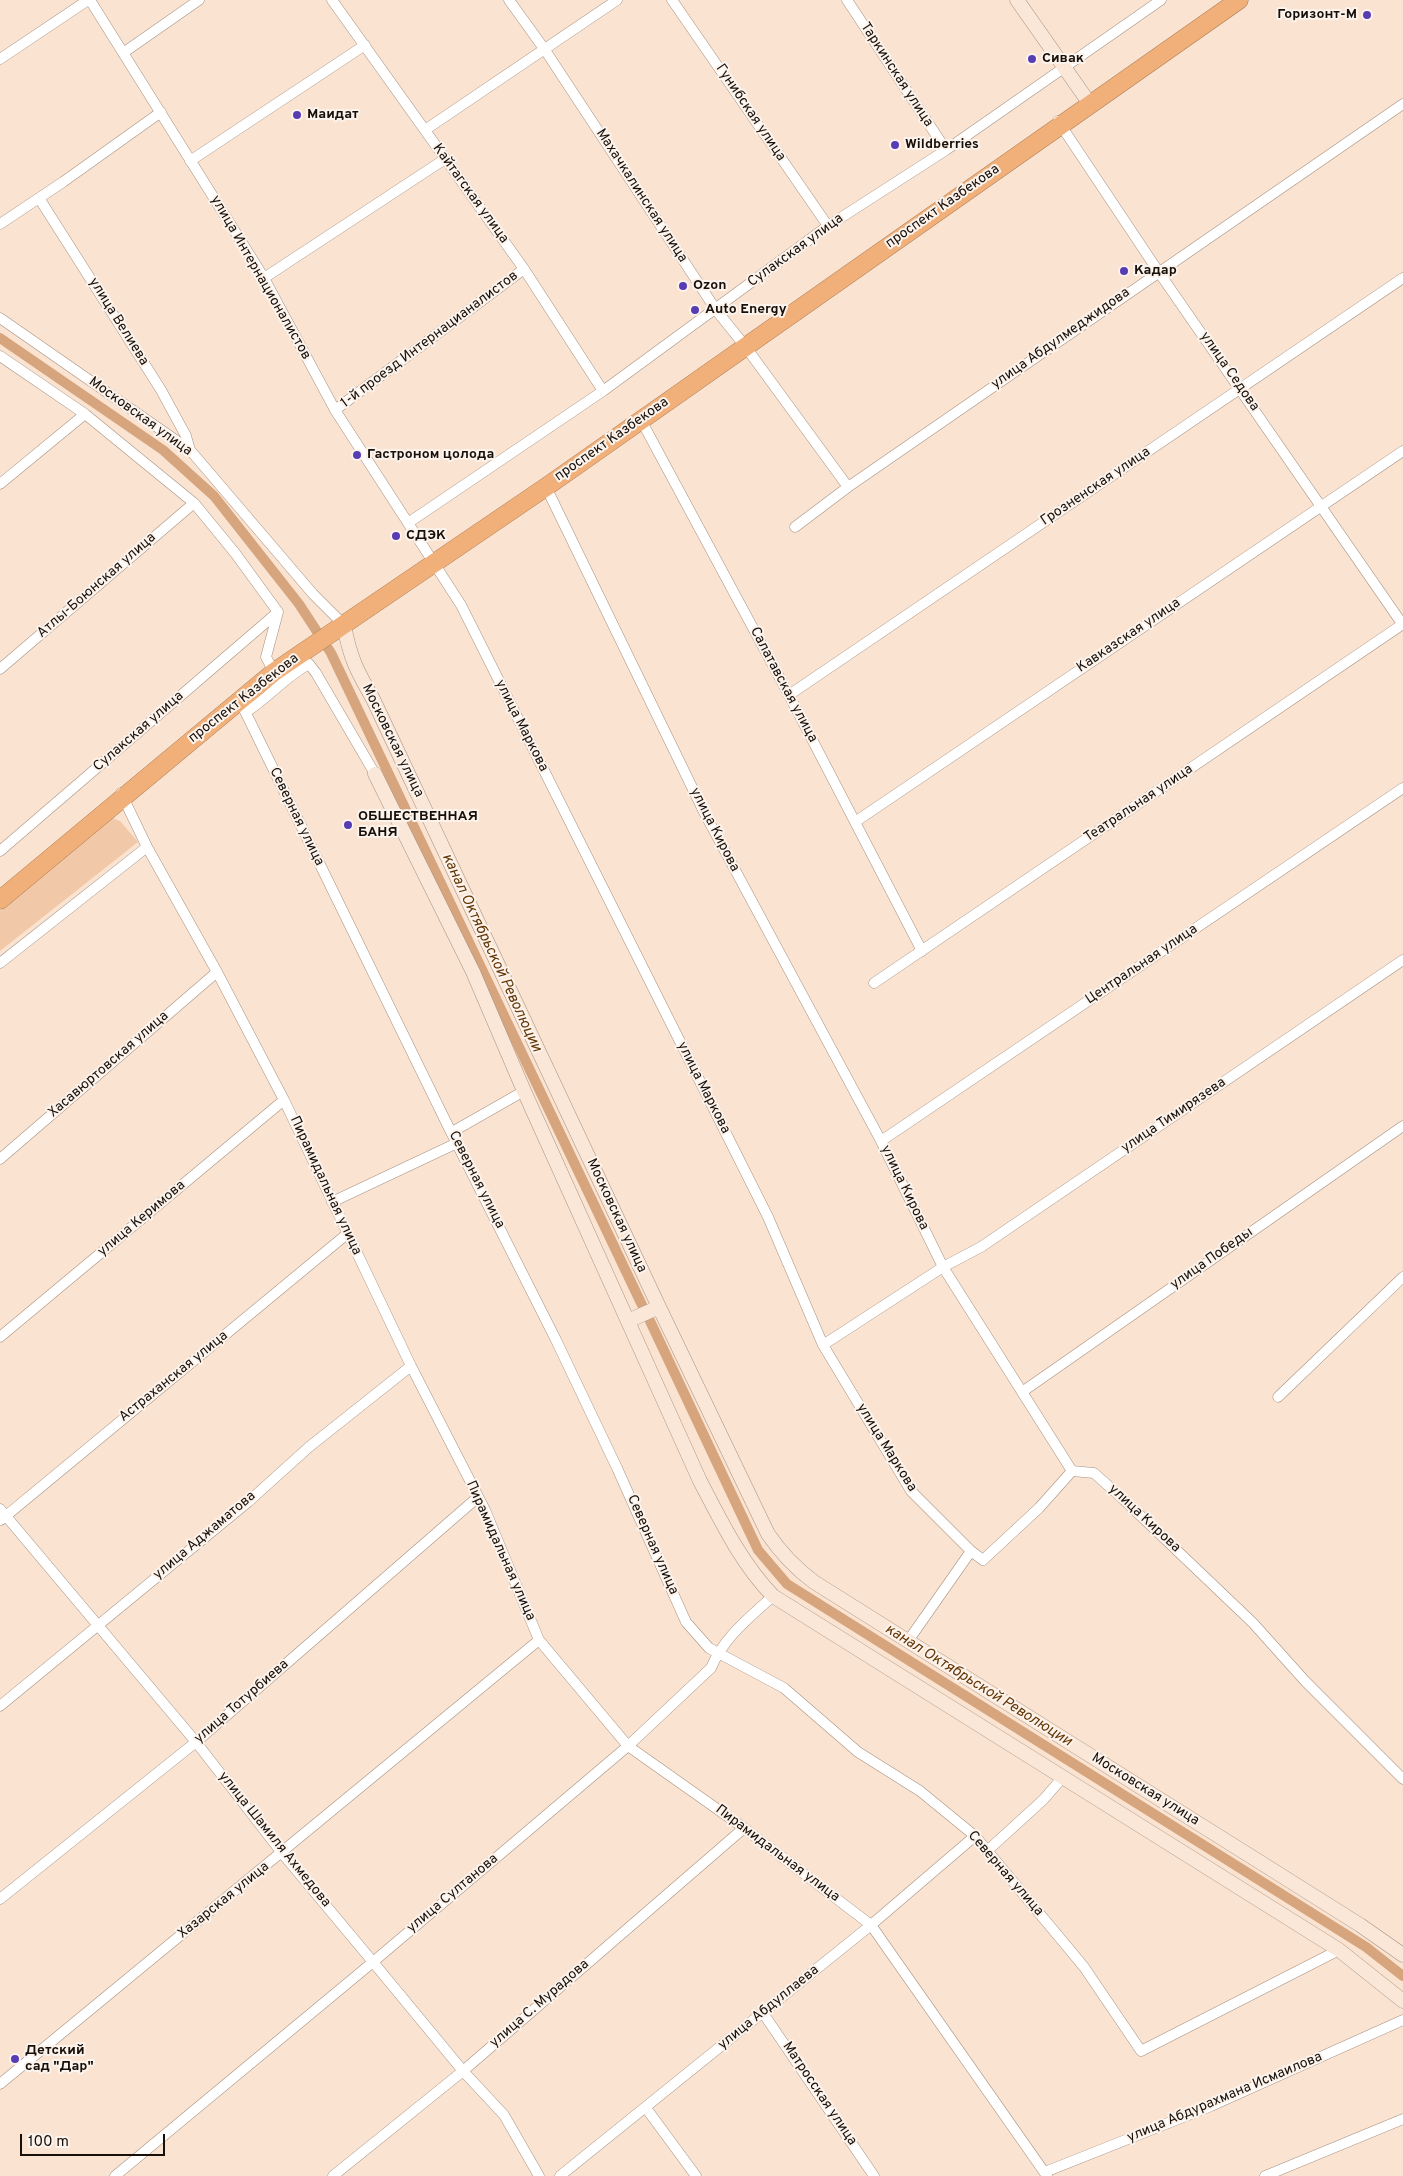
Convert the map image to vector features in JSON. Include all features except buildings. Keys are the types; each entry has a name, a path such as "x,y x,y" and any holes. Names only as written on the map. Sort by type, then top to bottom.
{"highway":[{"name":"проспект Казбекова","path":"1088,101 1225,0"},
{"name":"проспект Казбекова","path":"0,900 254,676 272,668 336,626 1058,121 1239,0"},
{"name":"проспект Казбекова","path":"432,560 546,487 641,420 742,343"},
{"name":"проспект Казбекова","path":"0,890 121,793 243,706 272,668"}],"main road":[{"path":"1017,0 1088,101"},
{"name":"Московская улица","path":"336,626 373,699 658,1307 768,1534 778,1549 814,1582 1360,1925 1403,1955"},
{"path":"374,774 473,972 524,1092 700,1482 731,1540 762,1584 774,1596 1338,1950 1403,2001"},
{"path":"628,1321 658,1307"}],"street":[{"name":"улица Интернационалистов","path":"89,0 264,278 336,410 461,606"},
{"path":"0,59 89,0"},
{"path":"123,53 200,0"},
{"name":"Кайтагская улица","path":"332,0 524,269 603,391"},
{"name":"Махачкалинская улица","path":"508,0 545,50 716,310 848,487"},
{"path":"425,130 617,0"},
{"name":"Гунибская улица","path":"672,0 828,226"},
{"name":"Таркинская улица","path":"847,0 946,150"},
{"name":"Сулакская улица","path":"408,523 603,391 716,310 828,226 946,150 1161,0"},
{"path":"190,161 365,45"},
{"name":"улица Абдулмеджидова","path":"795,527 848,487 1403,104"},
{"path":"0,224 160,112"},
{"name":"улица Седова","path":"1058,121 1158,272 1403,624"},
{"path":"264,278 445,159"},
{"name":"улица Велиева","path":"39,198 161,390 186,436 190,450"},
{"name":"1-й проезд Интернацианалистов","path":"336,410 524,269"},
{"name":"Грозненская улица","path":"789,695 1241,390 1403,278"},
{"name":"Московская улица","path":"0,318 190,450 313,594 336,626"},
{"path":"0,356 85,414 194,504 235,552 278,612 266,656 272,668"},
{"path":"0,484 85,414"},
{"name":"Салатавская улица","path":"641,420 789,695 922,951"},
{"name":"Кавказская улица","path":"855,822 1403,451"},
{"name":"улица Кирова","path":"546,487 706,814 881,1141 943,1267 1072,1471 1094,1473 1122,1498 1253,1623 1305,1681 1403,1779"},
{"name":"Атлы-Боюнская улица","path":"0,669 194,504"},
{"name":"улица Маркова","path":"461,606 768,1217 823,1345 911,1491 971,1551"},
{"name":"Сулакская улица","path":"0,851 278,612"},
{"name":"Театральная улица","path":"874,983 1403,624"},
{"path":"243,706 263,701 296,670 308,664 316,673 374,774"},
{"name":"Северная улица","path":"243,706 512,1250 617,1468 686,1622 709,1648 784,1688 858,1752 920,1791 975,1836 1084,1967 1141,2051 1338,1950"},
{"name":"Центральная улица","path":"881,1141 1403,788"},
{"name":"Пирамидальная улица","path":"121,793 284,1100 410,1366 478,1497 539,1640 628,1746 744,1828 871,1925 1046,2174"},
{"path":"0,963 148,847"},
{"name":"улица Тимирязева","path":"823,1345 943,1267 981,1247 1403,960"},
{"name":"Хасавюртовская улица","path":"0,1159 217,972"},
{"path":"452,1132 524,1092"},
{"name":"улица Керимова","path":"0,1337 284,1100"},
{"name":"улица Победы","path":"1022,1392 1403,1126"},
{"path":"332,1202 457,1142"},
{"name":"Астраханская улица","path":"2,1515 347,1234"},
{"path":"1278,1397 1403,1277"},
{"name":"улица Аджаматова","path":"0,1706 248,1502 309,1447 410,1366"},
{"path":"908,1641 971,1551 983,1560 1039,1508 1072,1471"},
{"name":"улица Тотурбиева","path":"0,1899 196,1742 478,1497"},
{"name":"улица Шамиля Ахмедова","path":"2,1515 98,1625 196,1742 282,1853 463,2071 504,2115 539,2176"},
{"name":"улица Султанова","path":"115,2176 373,1962 628,1746 711,1668 718,1652 731,1635 774,1596"},
{"name":"Хазарская улица","path":"0,2084 539,1640"},
{"path":"987,1851 1043,1800 1063,1776"},
{"name":"улица С. Мурадова","path":"333,2176 463,2071 744,1828"},
{"name":"улица Абдуллаева","path":"560,2176 871,1925 975,1836"},
{"name":"Матросская улица","path":"763,2013 874,2176"},
{"name":"улица Абдурахмана Исмаилова","path":"1046,2174 1211,2106 1403,2020"},
{"path":"646,2108 696,2176"},
{"path":"1265,2176 1403,2119"}],"shaded area":[{"path":"112,818 120,821 138,842 0,951 0,911"}],"waterway":[{"name":"канал Октябрьской Революции","path":"0,338 163,450 214,496 299,604 331,653 642,1305"},
{"name":"канал Октябрьской Революции","path":"650,1321 758,1550 787,1584 1366,1947 1403,1976"}],"place":[{"name":"Горизонт-М","path":"1367,15"},
{"name":"Сивак","path":"1032,59"},
{"name":"Маидат","path":"297,115"},
{"name":"Wildberries","path":"895,145"},
{"name":"Кадар","path":"1124,271"},
{"name":"Ozon","path":"683,286"},
{"name":"Auto Energy","path":"695,310"},
{"name":"Гастроном цолода","path":"357,455"},
{"name":"СДЭК","path":"396,536"},
{"name":"ОБШЕСТВЕННАЯ БАНЯ","path":"348,825"},
{"name":"Детский сад \"Дар\"","path":"15,2059"}]}
